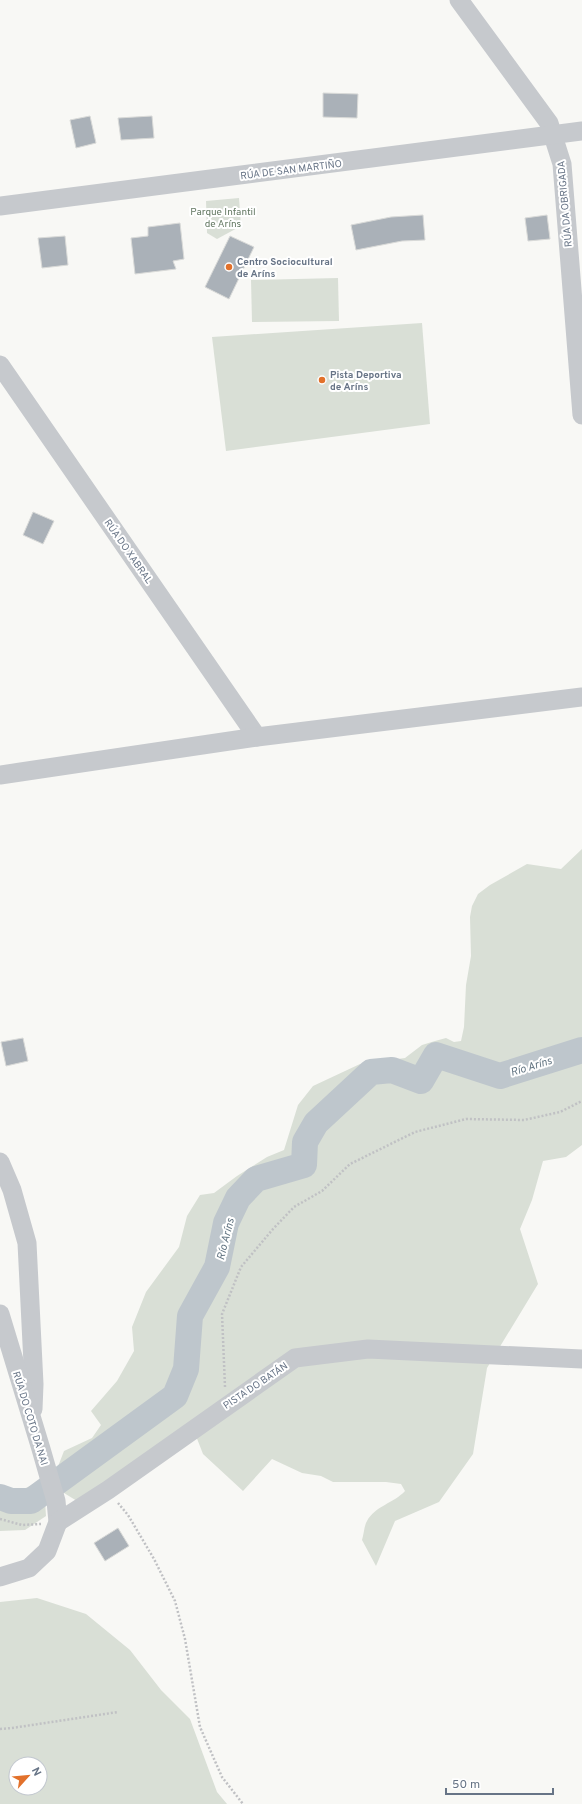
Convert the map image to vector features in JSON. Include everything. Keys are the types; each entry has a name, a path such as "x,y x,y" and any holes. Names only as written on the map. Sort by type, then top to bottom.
{"street":[{"name":"RÚA DA OBRIGADA","path":"459,0 549,123 554,135 562,164 582,415"},
{"name":"RÚA DE SAN MARTIÑO","path":"0,206 582,131"},
{"name":"RÚA DO XABRAL","path":"0,364 257,737"},
{"path":"0,775 257,737 582,697"},
{"path":"0,1162 12,1190 27,1243 34,1384 32,1422"},
{"name":"RÚA DO COTO DA NAI","path":"0,1314 56,1500 58,1522"},
{"name":"PISTA DO BATÁN","path":"58,1522 108,1490 226,1405 295,1358 368,1349 582,1359"},
{"path":"0,1577 29,1568 43,1555 47,1551 58,1522"}],"path":[{"path":"226,1405 222,1314 242,1267 273,1229 294,1208 322,1190 350,1164 415,1132 466,1119 524,1120 560,1112 582,1101"},
{"path":"108,1490 132,1522 176,1600 185,1639 200,1727 222,1777 242,1804"},
{"path":"0,1519 22,1525 58,1522"},
{"path":"0,1729 118,1712"}],"green space":[{"name":"Parque Infantil de Aríns","path":"239,198 241,226 217,239 207,233 206,201"},
{"path":"338,278 339,321 252,322 251,280"},
{"name":"Pista Deportiva de Aríns","path":"422,323 430,424 226,451 212,337"},
{"path":"582,849 582,1145 566,1157 543,1161 532,1200 520,1229 538,1284 487,1368 473,1454 439,1502 395,1521 376,1566 362,1540 365,1525 370,1516 380,1508 396,1499 405,1491 401,1484 386,1482 333,1482 321,1476 302,1473 272,1459 243,1491 203,1454 196,1436 77,1501 64,1493 57,1469 64,1451 92,1438 101,1425 91,1411 117,1381 134,1351 132,1327 146,1292 179,1247 187,1216 200,1195 214,1193 267,1157 284,1150 298,1105 313,1086 360,1064 405,1058 422,1045 435,1041 446,1038 454,1042 461,1041 464,1027 466,985 471,956 470,917 472,906 478,894 490,885 527,864 561,869"},
{"path":"37,1483 45,1501 46,1516 25,1530 0,1531 0,1486 21,1490"},
{"path":"37,1598 86,1614 130,1650 161,1690 190,1719 217,1792 227,1804 0,1804 0,1602"}],"building":[{"path":"323,93 358,94 357,118 323,117"},
{"path":"90,116 96,143 76,148 70,120"},
{"path":"152,116 154,138 121,140 118,118"},
{"path":"423,215 425,240 402,241 356,250 351,225 391,217"},
{"path":"547,215 550,239 528,241 525,218"},
{"path":"180,223 184,259 173,261 176,269 135,274 131,238 148,236 148,227"},
{"path":"65,236 68,265 42,268 38,238"},
{"name":"Centro Sociocultural de Aríns","path":"230,236 254,247 229,299 205,287"},
{"path":"33,512 54,521 43,544 23,535"},
{"path":"23,1038 28,1061 6,1066 1,1042"},
{"path":"118,1528 129,1546 105,1561 94,1543"}],"waterway":[{"name":"Río Aríns","path":"0,1497 11,1501 31,1501 175,1396 186,1369 190,1316 217,1267 226,1223 238,1198 256,1179 304,1165 305,1142 316,1123 371,1072 392,1070 421,1081 436,1055 500,1076 582,1050"}],"place":[{"name":"Centro Sociocultural de Aríns","path":"229,267"},
{"name":"Pista Deportiva de Aríns","path":"322,380"}]}
